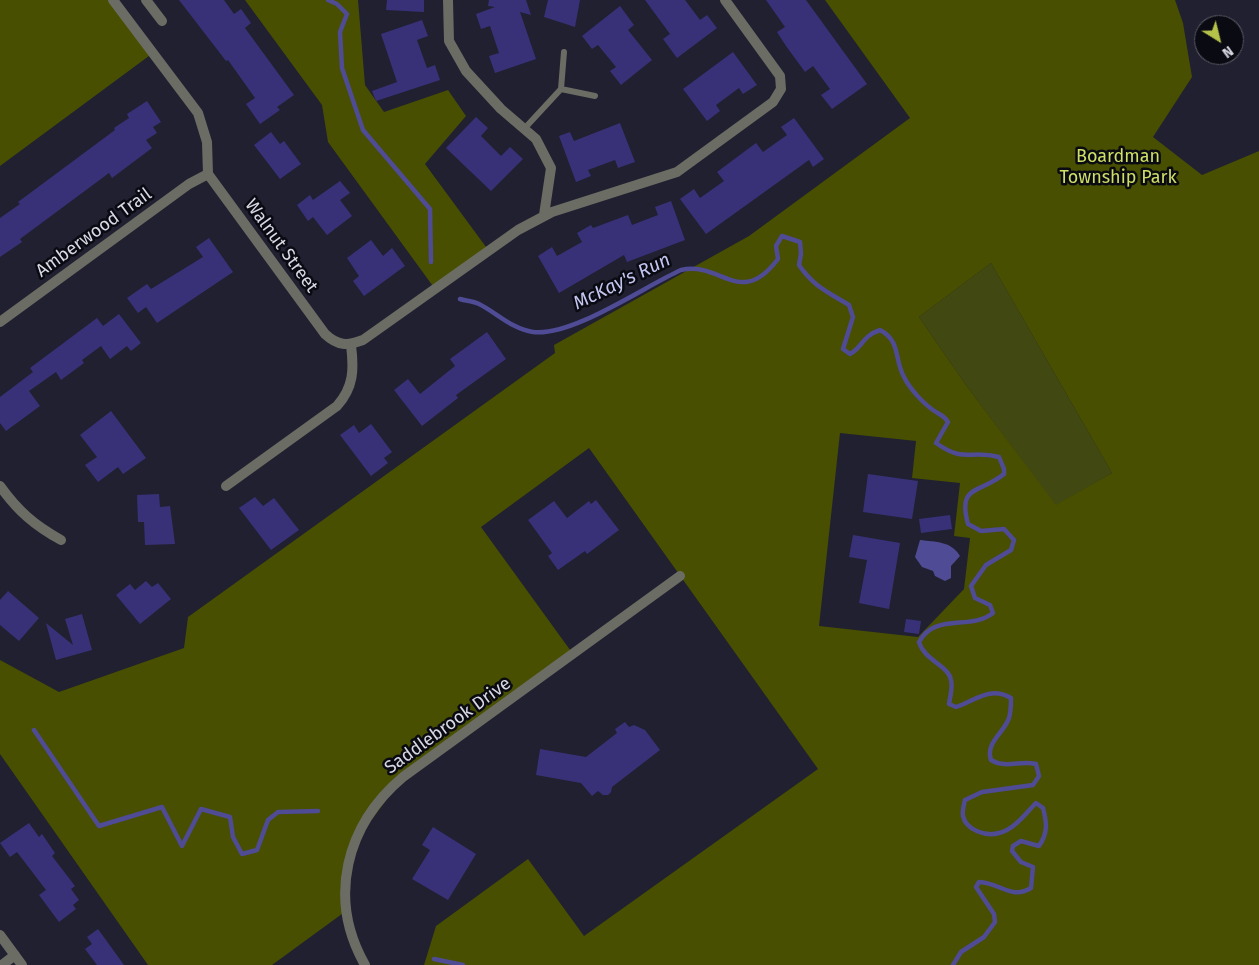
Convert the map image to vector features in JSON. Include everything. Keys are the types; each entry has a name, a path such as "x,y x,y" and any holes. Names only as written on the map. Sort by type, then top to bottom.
{"street":[{"path":"113,0 202,121 207,142 208,174"},
{"path":"146,0 162,21"},
{"path":"448,0 449,41 466,71 501,109 536,139 551,168 544,215"},
{"path":"226,486 336,406 345,397 354,370 351,345 363,340 497,244 544,215 677,172 772,102 781,89 780,76 725,0"},
{"name":"Amberwood Trail","path":"0,322 189,184 208,174"},
{"name":"Walnut Street","path":"208,174 325,334 339,344 351,345"},
{"path":"0,486 16,508 38,526 61,540"},
{"name":"Saddlebrook Drive","path":"365,965 350,927 346,911 346,880 349,860 357,836 379,799 403,777 680,576"},
{"path":"0,935 22,965"},
{"path":"2,965 15,955"}],"lane":[{"path":"524,129 561,90 564,52"},
{"path":"561,90 595,96"}],"green space":[{"path":"0,0 113,0 153,53 0,166"},
{"path":"245,0 358,0 365,85 384,112 448,90 466,116 425,164 489,251 435,289 328,142 322,105"},
{"name":"Boardman Township Park","path":"825,0 1175,0 1183,23 1192,77 1153,137 1202,175 1259,151 1259,965 424,965 436,926 528,859 584,936 818,769 589,448 481,527 573,654 403,777 354,844 346,911 272,965 148,965 0,754 0,660 59,692 184,648 188,617 555,353 554,345 749,236 910,118","holes":["991,263 1112,473 1056,505 966,385 919,317","840,433 916,441 912,478 960,483 954,536 970,538 964,589 918,637 819,626"]},
{"path":"991,263 1112,473 1056,506 966,385 919,317"}],"shaded area":[{"path":"920,540 943,543 956,551 960,556 951,566 951,578 945,581 935,576 933,571 922,567 915,557"}],"building":[{"path":"179,0 224,0 234,14 241,9 251,23 245,28 294,95 277,107 280,110 260,124 246,104 255,98 228,60 226,61"},
{"path":"387,0 424,0 424,12 386,10"},
{"path":"489,0 526,0 531,15 520,12 536,59 495,73 489,56 499,53 490,26 481,29 476,14 495,7 488,6"},
{"path":"548,0 580,0 575,27 544,17"},
{"path":"645,0 685,0 700,20 707,15 717,28 677,58 663,39 670,34"},
{"path":"766,0 806,0 867,84 832,109 821,95 830,89 813,66 805,72 786,46 777,32 785,27"},
{"path":"620,6 634,25 628,30 652,60 621,85 610,71 616,67 598,45 592,49 582,36"},
{"path":"422,20 428,36 417,40 427,68 435,65 440,80 376,101 372,91 397,82 381,34"},
{"path":"733,52 757,85 743,94 739,88 716,105 720,111 707,121 683,89"},
{"path":"147,101 161,122 153,127 157,133 146,140 152,148 112,178 109,173 20,239 22,242 0,257 0,218 20,204 18,202 115,130 114,128 129,118 127,114"},
{"path":"476,117 488,128 481,136 501,156 510,147 523,159 491,191 446,148"},
{"path":"794,118 824,159 813,167 809,160 706,234 680,199 694,189 700,198 724,181 717,172 756,143 763,152 787,135 781,127"},
{"path":"620,123 635,162 618,168 615,160 588,170 591,176 576,182 559,136 570,132 574,141"},
{"path":"271,132 280,144 284,141 301,164 280,179 254,145"},
{"path":"340,181 350,193 340,200 352,216 327,235 313,217 308,221 297,205 310,195 313,200"},
{"path":"671,201 685,240 627,262 624,255 559,293 538,256 552,247 557,256 582,242 577,233 591,225 593,228 628,215 632,225 658,215 655,207"},
{"path":"209,238 233,272 157,323 146,307 138,313 127,298 147,284 151,289 203,257 196,247"},
{"path":"371,240 383,256 392,248 405,266 364,296 353,281 359,276 347,258"},
{"path":"119,314 141,343 131,351 127,346 110,359 101,346 82,360 84,363 61,380 56,372 29,391 40,406 6,431 0,423 0,397 33,372 30,368 97,318 103,326"},
{"path":"487,332 506,359 456,395 458,398 422,426 394,390 408,379 420,394 455,366 450,359"},
{"path":"111,411 146,458 123,474 118,467 98,482 85,465 97,457 80,435"},
{"path":"371,424 392,452 384,458 388,463 371,476 340,435 354,425 359,433"},
{"path":"868,474 918,481 912,519 863,512"},
{"path":"159,494 160,507 170,506 175,544 145,545 144,522 138,522 137,495"},
{"path":"255,497 263,506 274,498 299,530 271,550 239,508"},
{"path":"596,500 619,530 587,554 585,551 558,570 548,556 552,553 528,520 554,501 567,518 589,501 591,504"},
{"path":"950,515 952,529 921,533 919,519"},
{"path":"853,535 900,543 889,609 859,603 867,560 849,557"},
{"path":"146,581 152,587 158,583 171,599 140,624 116,595 130,584 135,590"},
{"path":"8,591 39,618 19,641 0,625 0,600"},
{"path":"82,614 92,650 56,660 46,623 73,645 65,619"},
{"path":"906,619 921,621 919,634 904,632"},
{"path":"625,722 629,727 634,725 645,730 660,750 612,787 608,795 603,795 598,791 592,796 581,783 536,775 540,749 586,757 617,733 615,729"},
{"path":"29,823 39,837 42,834 55,853 52,856 75,886 71,889 79,900 73,905 76,909 59,922 39,895 46,890 17,852 10,857 0,843"},
{"path":"433,827 476,854 448,900 412,879 430,850 422,845"},
{"path":"98,929 124,965 97,965 85,949 92,944 87,937"}],"waterway":[{"name":"McKay's Run","path":"328,0 337,4 347,14 340,32 342,68 363,130 430,209 431,262"},
{"name":"McKay's Run","path":"460,299 479,304 518,328 533,332 549,331 568,327 587,319 681,270 695,269 731,280 741,282 753,281 765,273 778,259 776,246 782,236 800,242 801,254 799,265 810,279 849,305 853,317 843,349 850,354 869,335 880,330 887,334 894,345 901,370 910,386 925,404 943,416 948,422 936,443 961,455 981,454 999,457 1004,474 973,491 968,496 965,511 968,524 981,531 1004,529 1014,540 1011,550 986,565 971,586 975,598 990,605 993,613 974,621 943,624 934,627 919,642 926,654 949,675 952,686 949,704 956,707 983,695 996,693 1011,698 1009,718 993,743 990,754 991,760 1002,764 1036,764 1039,776 1033,785 982,792 965,800 963,812 965,821 972,829 977,831 988,834 999,833 1015,825 1036,803 1043,808 1046,828 1039,846 1021,841 1013,846 1012,851 1021,862 1033,867 1031,888 1012,892 979,882 976,887 994,914 995,922 984,937 961,952 953,965"},
{"path":"34,730 99,826 162,807 182,846 201,809 230,817 233,837 242,854 257,850 268,820 278,812 318,811"},
{"path":"434,959 463,965"}]}
